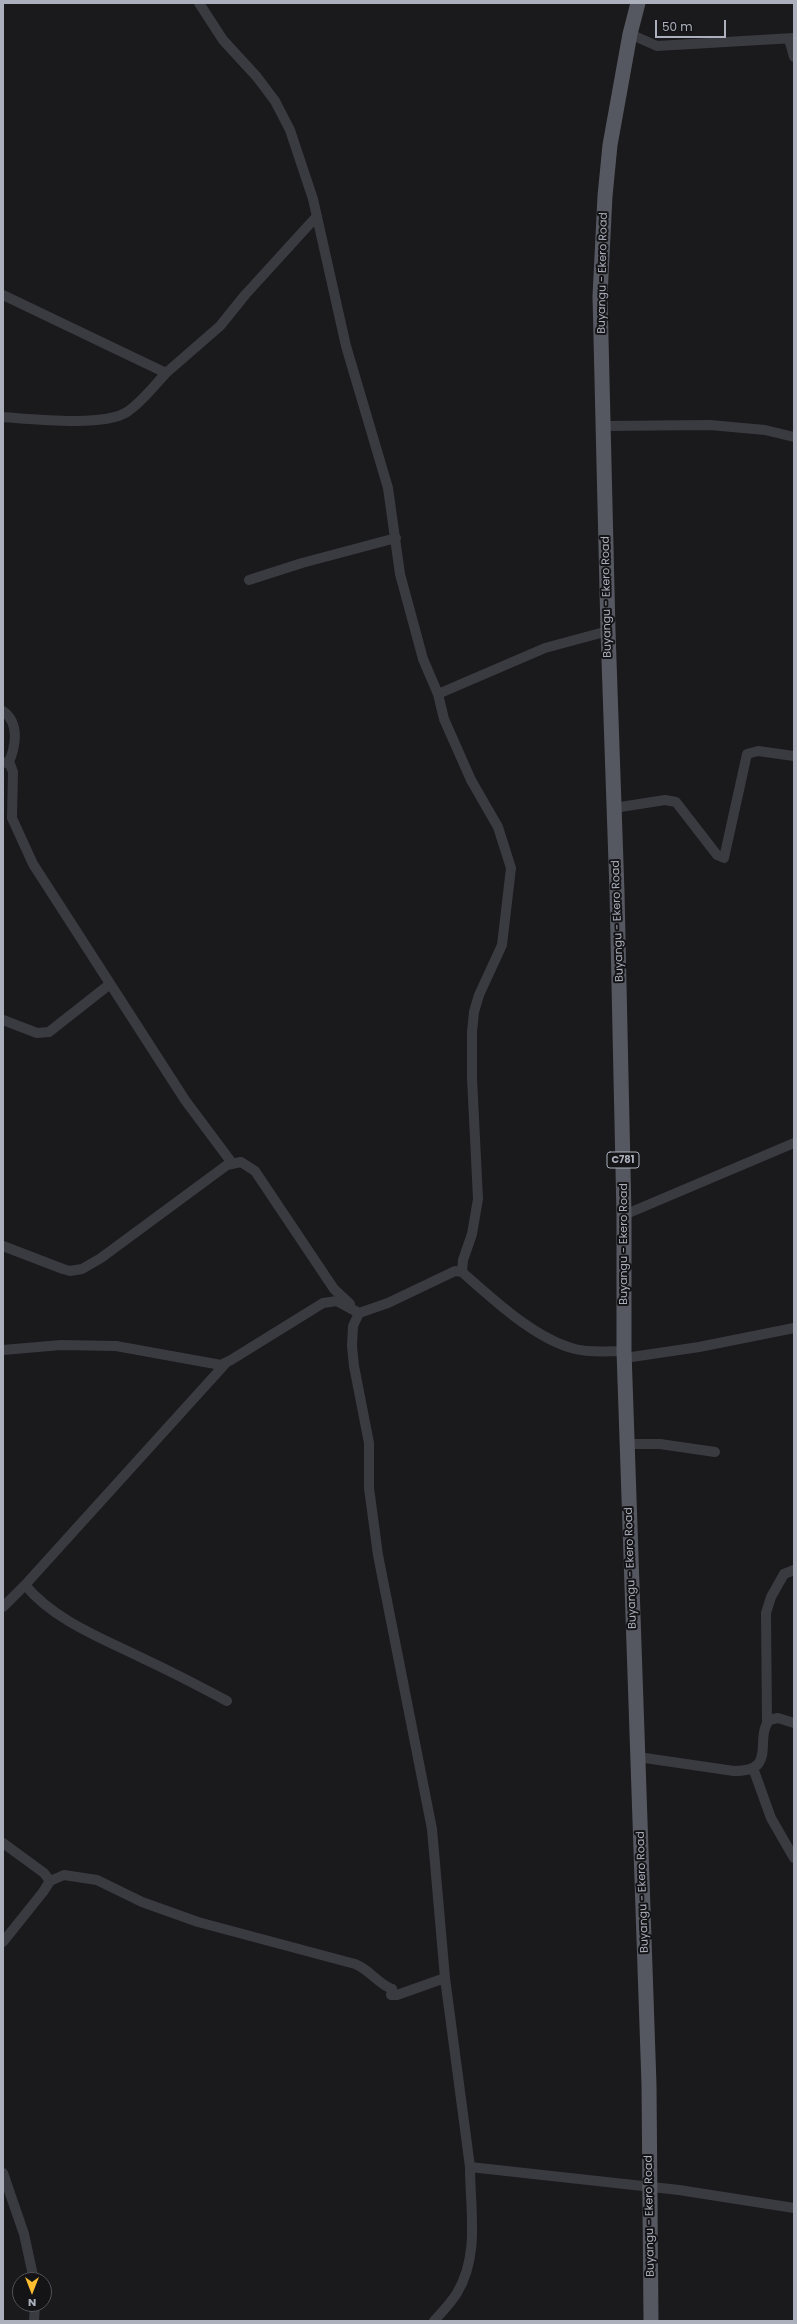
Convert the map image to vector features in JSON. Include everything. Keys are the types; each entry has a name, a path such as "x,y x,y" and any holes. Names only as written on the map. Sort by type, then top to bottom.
{"main road":[{"name":"Buyangu - Ekero Road","path":"638,3 630,34 610,145 605,196 600,296 624,1215 624,1355 648,2085 651,2321"}],"street":[{"path":"199,3 223,40 257,77 284,115 317,216 346,346 388,488 400,574 423,659 438,694 444,719 471,780 498,826 511,868 502,945 479,995 473,1018 472,1078 478,1199 474,1228 463,1260 462,1272"},
{"path":"630,34 657,46 792,38 794,57"},
{"path":"3,417 77,420 110,419 128,411 166,373 220,326 245,295 317,216"},
{"path":"3,295 166,373"},
{"path":"603,426 710,425 765,430 794,437"},
{"path":"249,580 302,563 396,538"},
{"path":"438,694 545,648 608,631"},
{"path":"3,712 11,719 15,730 12,752 6,763 13,775 12,816 20,838 55,901 184,1100 232,1162"},
{"path":"614,808 665,800 676,802 717,855 724,858 727,854 747,754 758,751 794,756"},
{"path":"3,1020 37,1033 49,1032 110,984"},
{"path":"624,1215 794,1143"},
{"path":"3,1246 63,1269 70,1271 82,1269 118,1246 232,1162 241,1162 255,1171 334,1289 358,1313"},
{"path":"3,1606 25,1585 226,1364 257,1342 328,1301 340,1302 358,1313 388,1303 451,1272 462,1272 534,1330 560,1345 577,1350 624,1355 699,1347 794,1328"},
{"path":"358,1313 353,1326 352,1346 354,1366 369,1443 369,1488 378,1555 432,1829 445,1978 470,2167 472,2236 467,2275 457,2294 434,2321"},
{"path":"3,1350 61,1345 116,1346 216,1364 226,1364"},
{"path":"628,1444 660,1444 715,1452"},
{"path":"638,1757 734,1771 753,1768 758,1764 764,1752 767,1722 766,1613 780,1580 791,1571 794,1562"},
{"path":"25,1585 32,1593 61,1615 94,1635 227,1701"},
{"path":"767,1722 771,1719 778,1718 794,1722"},
{"path":"753,1768 771,1818 794,1858"},
{"path":"3,1843 44,1873 50,1881"},
{"path":"3,1942 50,1881 64,1875 97,1880 142,1902 198,1922 355,1964 367,1970 382,1985 392,1989 391,1995 397,1995 445,1978"},
{"path":"470,2167 569,2177 649,2188 679,2190 794,2208"},
{"path":"3,2173 24,2234 32,2272"}]}
